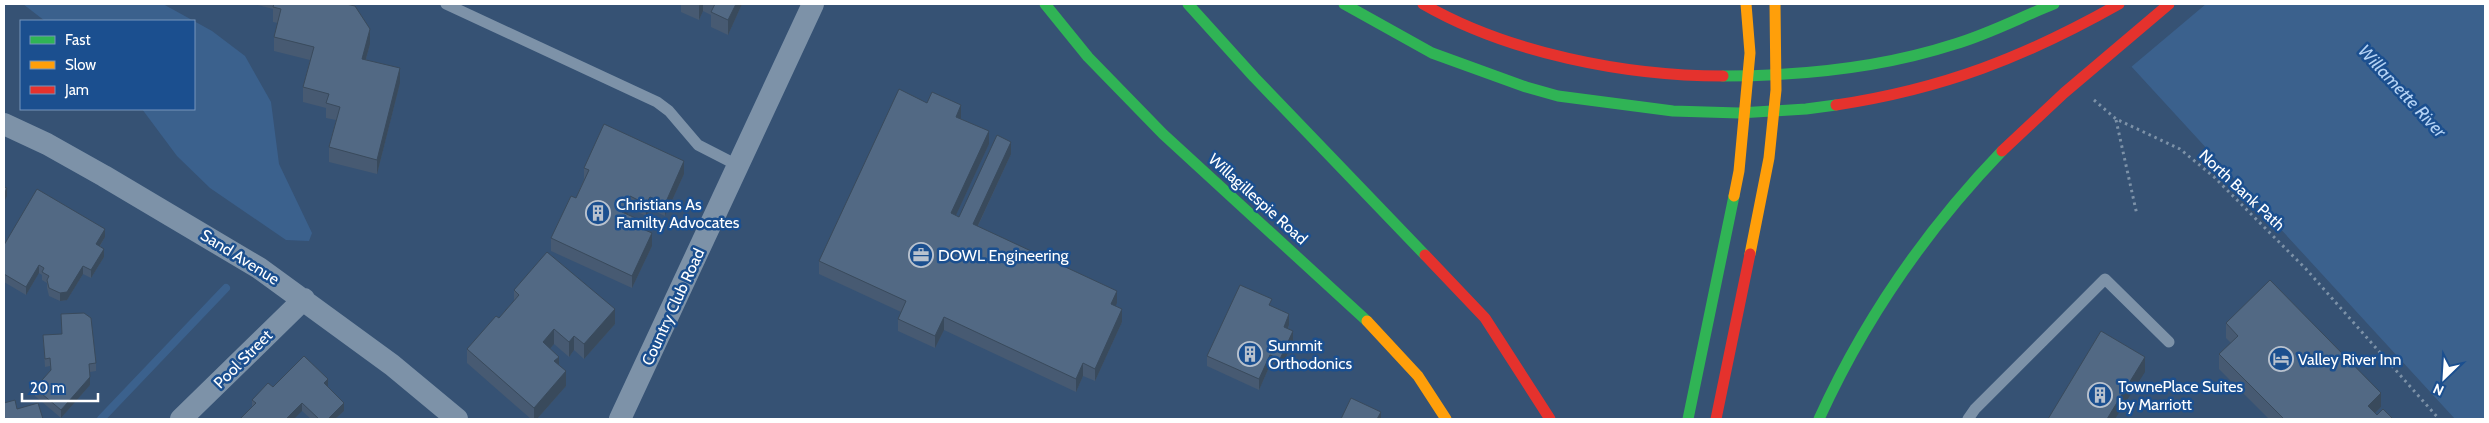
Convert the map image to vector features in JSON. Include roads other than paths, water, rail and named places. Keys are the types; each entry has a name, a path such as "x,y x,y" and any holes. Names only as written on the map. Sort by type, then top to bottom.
{"main road":[{"name":"Willagillespie Road","path":"1045,4 1055,19 1097,68 1145,118 1369,321 1432,392 1446,419"},
{"path":"1188,4 1254,77 1485,318 1550,419"},
{"path":"1344,4 1428,51 1543,93 1650,110 1733,114 1836,105 1884,96 1964,75 2019,58 2056,41 2119,4"},
{"path":"1422,4 1444,16 1548,55 1654,72 1710,76 1769,76 1834,70 1898,59 1956,44 2054,4"},
{"path":"1688,419 1739,171 1750,53 1746,4"},
{"path":"1716,419 1769,158 1776,90 1775,4"},
{"path":"1819,419 1852,347 1881,299 1930,232 2003,149 2087,73 2169,4"}],"street":[{"name":"Country Club Road","path":"620,419 813,4"},
{"name":"Sand Avenue","path":"4,124 47,144 170,214 259,268 392,365 457,419"},
{"name":"Pool Street","path":"182,419 304,299"}],"lane":[{"path":"446,4 657,102 669,111 698,144 738,166"},
{"path":"1968,419 1975,409 2105,279 2169,342"}],"water":[{"path":"23,4 163,4 192,20 44,20"},
{"name":"Willamette River","path":"2074,4 2485,4 2485,419 2455,419"},
{"path":"195,22 212,31 245,56 271,102 279,164 312,233 309,241 286,240 210,188 177,156 143,110 195,110"}],"waterway":[{"path":"101,419 226,288"}],"place":[{"name":"Christians As Familty Advocates","path":"598,213"},
{"name":"DOWL Engineering","path":"921,255"},
{"name":"Summit Orthodonics","path":"1250,354"},
{"name":"Valley River Inn","path":"2281,359"},
{"name":"TownePlace Suites by Marriott","path":"2100,395"}]}
